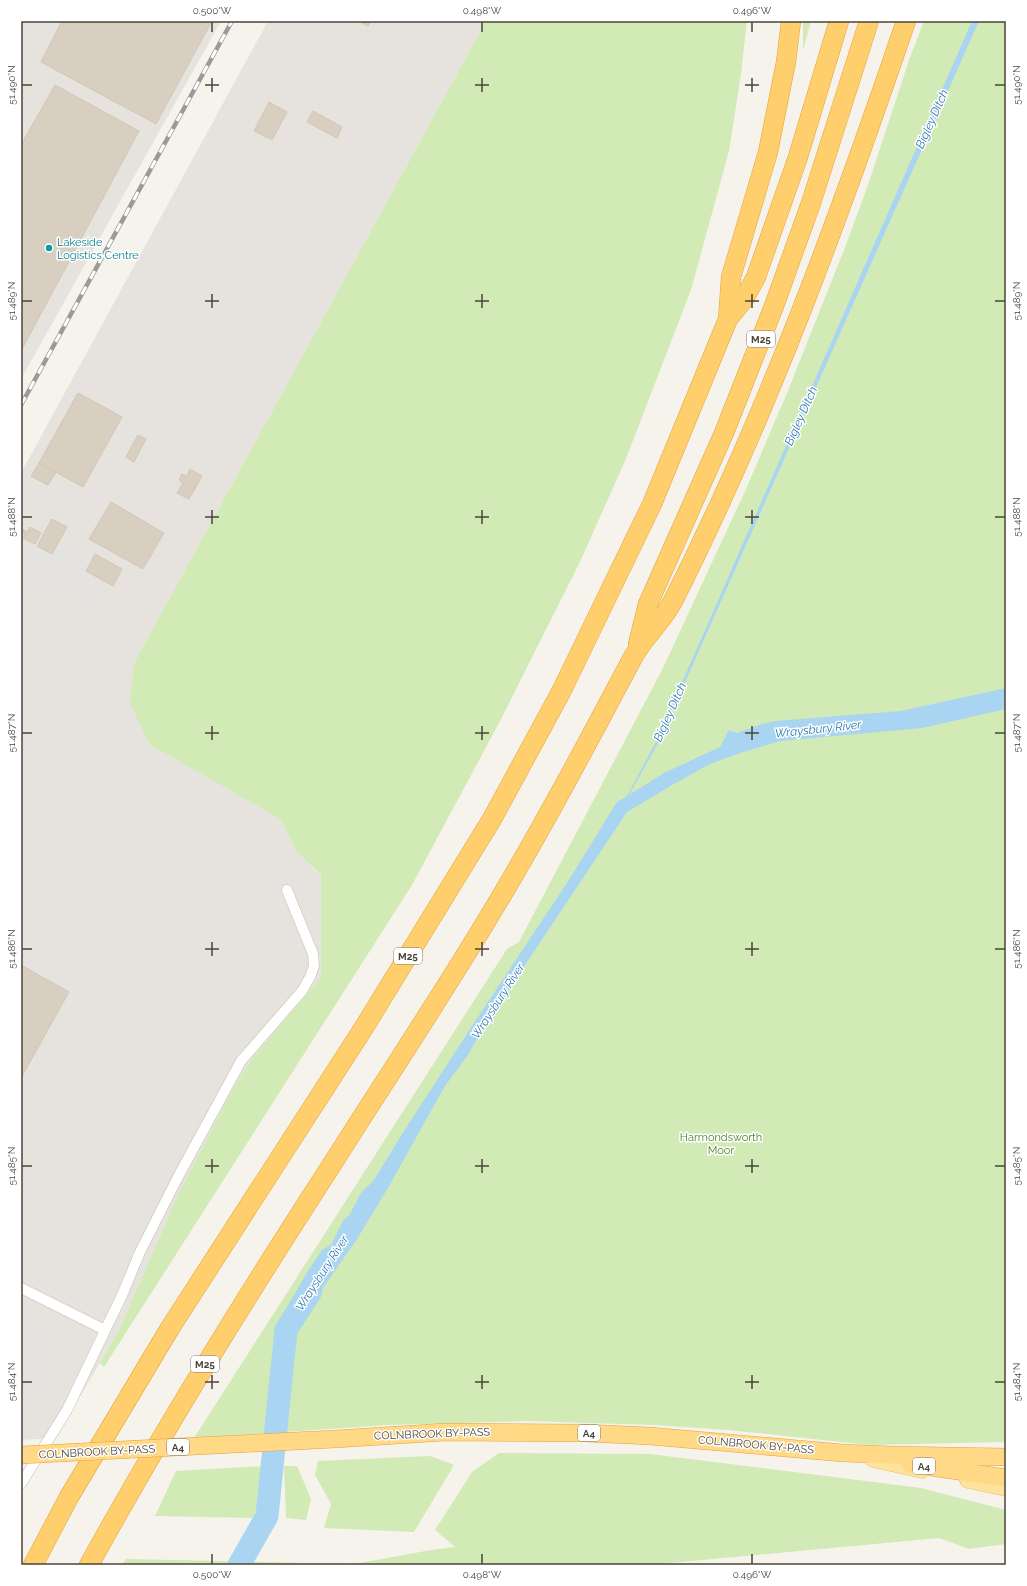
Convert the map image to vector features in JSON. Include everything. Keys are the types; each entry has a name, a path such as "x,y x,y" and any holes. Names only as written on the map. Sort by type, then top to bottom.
{"highway":[{"path":"728,319 732,277 771,137 786,62 791,21"},
{"name":"M25","path":"33,1565 69,1497 170,1328 363,1029 492,820 561,692 648,511 728,319 744,299 756,277 798,157 839,21"},
{"name":"M25","path":"88,1565 128,1493 184,1399 329,1168 411,1043 495,907 537,835 637,651 648,604 724,433 777,298 811,204 868,21"},
{"path":"637,651 670,607 754,426 796,324 833,228 867,136 906,21"},
{"name":"COLNBROOK BY-PASS","path":"21,1455 446,1432 585,1433 650,1436 843,1453"},
{"name":"A4","path":"843,1453 1006,1457"},
{"name":"A4","path":"843,1453 1006,1478"}],"main road":[{"path":"843,1453 1006,1488"}],"street":[{"path":"21,1484 67,1410 123,1293 140,1252 179,1175 241,1061 302,991 310,977 314,966 313,954 288,890"},
{"path":"21,1288 105,1330"}],"shaded area":[{"path":"21,21 221,21 21,379"},
{"path":"268,21 486,21 134,663 150,745 280,819 297,852 321,876 321,977 251,1060 231,1092 177,1197 120,1328 56,1438 21,1440 21,473"},
{"path":"63,537 95,554 86,571 113,586 108,595 91,606 69,594 66,600 21,576 21,539 52,556"},
{"path":"21,1324 44,1325 46,1357 43,1377 37,1388 21,1388"}],"green space":[{"path":"486,21 747,21 741,74 729,151 691,290 625,461 579,564 499,723 412,885 104,1367 100,1363 120,1328 177,1197 231,1092 251,1060 321,977 321,875 297,852 280,819 150,745 130,703 134,663"},
{"path":"803,21 811,21 803,50"},
{"name":"Harmondsworth Moor","path":"924,21 1006,21 1006,1442 870,1445 728,1430 654,1425 525,1421 388,1425 194,1438 507,949 519,942 663,668 747,487 787,393 846,245 870,179 909,60"},
{"path":"499,1453 650,1454 921,1488 1006,1510 1006,1544 969,1549 939,1538 648,1565 122,1565 126,1559 354,1564 455,1547 435,1530 472,1472"},
{"path":"430,1456 454,1465 414,1532 324,1528 331,1504 315,1475 318,1461"},
{"path":"267,1466 268,1483 253,1518 155,1516 176,1471"},
{"path":"284,1466 297,1466 311,1499 306,1520 286,1518"}],"water":[{"name":"Bigley Ditch","path":"972,21 979,21 658,743 629,795 664,773 720,747 729,730 737,733 762,724 776,721 901,711 1006,688 1006,709 922,728 780,741 710,764 627,812 481,1031 468,1055 445,1086 389,1186 357,1239 300,1321 284,1312 308,1271 322,1250 331,1245 343,1221 350,1214 361,1193 374,1180 476,1020 567,883 617,802 627,796 656,742"}],"building":[{"path":"62,21 212,21 156,124 41,62"},
{"path":"358,21 371,21 368,26"},
{"name":"Lakeside Logistics Centre","path":"55,85 139,131 21,351 21,145"},
{"path":"269,102 287,112 272,140 254,131"},
{"path":"313,111 342,127 337,138 307,122"},
{"path":"78,393 122,417 83,487 39,463"},
{"path":"138,435 146,439 134,462 126,457"},
{"path":"39,463 56,472 48,485 31,476"},
{"path":"190,469 202,476 189,499 177,493 183,483 179,480 182,474 187,476"},
{"path":"111,502 164,533 143,569 89,539"},
{"path":"52,519 67,527 52,554 37,546"},
{"path":"30,527 41,533 35,544 23,538"},
{"path":"21,528 27,532 25,535 21,533"},
{"path":"95,554 122,569 113,586 86,571"},
{"path":"21,965 69,992 21,1078"}],"waterway":[{"name":"Wraysbury River","path":"239,1565 267,1516 286,1330 311,1291"}],"railway":[{"path":"21,405 232,21"}],"place":[{"name":"Lakeside Logistics Centre","path":"49,248"}]}
